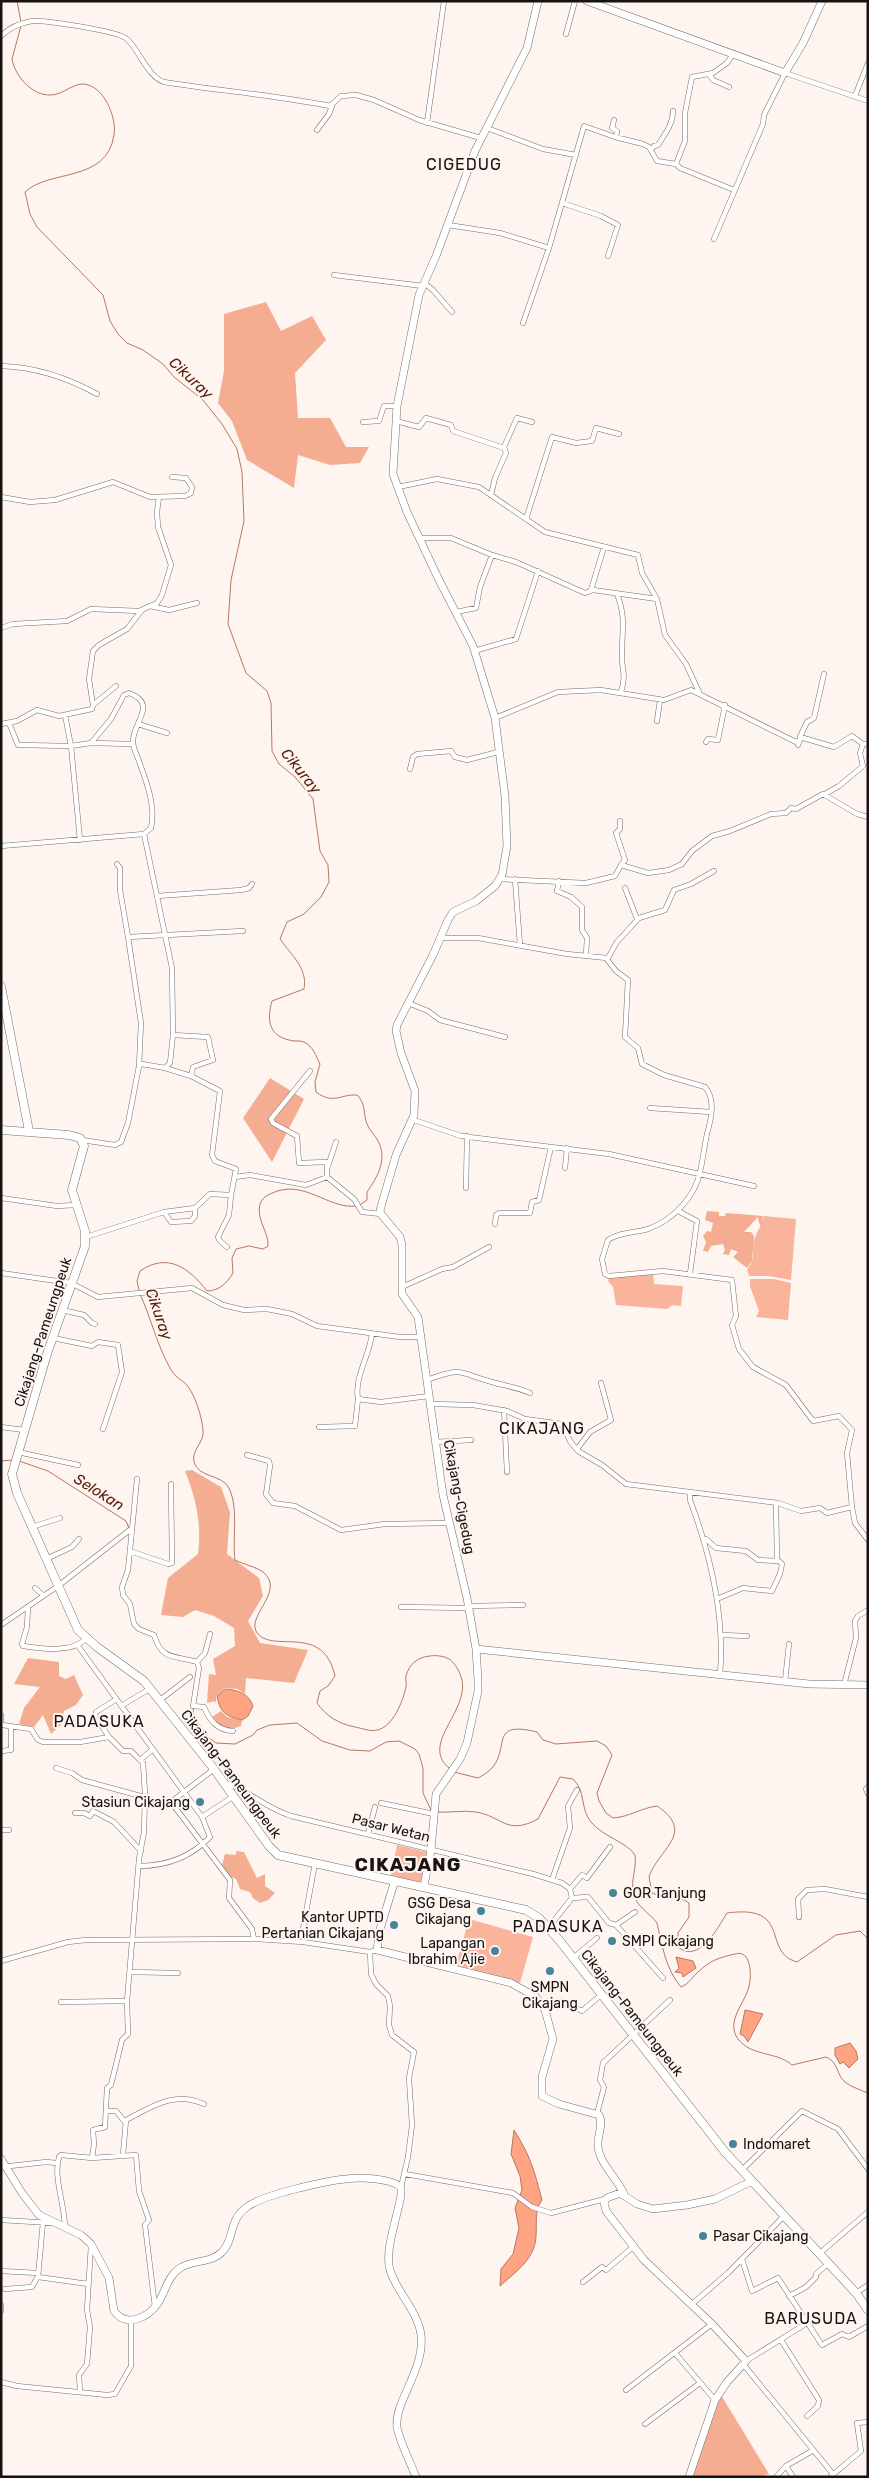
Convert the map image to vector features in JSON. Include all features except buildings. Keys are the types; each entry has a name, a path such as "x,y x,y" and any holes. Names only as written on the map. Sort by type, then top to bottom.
{"main road":[{"path":"1,986 30,1131"},
{"path":"1,1130 69,1135 82,1140 83,1155 72,1190 86,1238"},
{"name":"Cikajang-Pameungpeuk","path":"86,1238 52,1338 15,1457 12,1480 77,1628 86,1638 137,1674 151,1688 214,1769 275,1853 526,1910 536,1915 549,1927 688,2107 752,2181 820,2252 856,2293 868,2310"}],"street":[{"path":"427,123 444,1"},
{"path":"310,1071 271,1119 273,1123 297,1136 299,1163 327,1162 327,1177 357,1203 364,1214 381,1214 382,1198 396,1154 414,1120 415,1091 396,1031 408,1002 454,912 476,901 495,886 499,879 507,846 505,796 495,718 474,650 420,538 398,487 392,465 397,406 416,308 423,285 481,138 527,48 538,1"},
{"path":"566,34 575,1"},
{"path":"587,1 868,101"},
{"path":"714,239 763,124 764,114 803,43 822,1"},
{"path":"1,36 18,24 47,21 120,36 127,40 158,80 164,82 225,92 310,101 332,106"},
{"path":"676,164 686,136 686,113 691,79 695,75 709,74 727,63 734,53"},
{"path":"855,96 868,63"},
{"path":"709,74 713,80 729,87"},
{"path":"317,130 329,114 332,106 341,96 356,95 374,100 427,123 481,138"},
{"path":"650,150 658,145 666,132 672,120 673,111"},
{"path":"614,120 612,128 617,131 616,137"},
{"path":"523,323 549,248 585,125 616,137 640,142 650,150 657,161 676,164 679,167 734,190"},
{"path":"487,128 543,149 576,156"},
{"path":"562,203 601,216 618,225 608,256"},
{"path":"448,225 500,233 549,248"},
{"path":"334,275 423,285 433,290 452,312"},
{"path":"1,366 38,371 73,382 97,394"},
{"path":"363,422 380,420 384,406 397,406"},
{"path":"396,420 419,427 426,418 432,418 451,425 453,431 504,448"},
{"path":"492,495 495,478 506,454 504,448 518,418 532,422"},
{"path":"526,519 552,437 578,443 592,441 596,428 619,434"},
{"path":"1,497 30,502 56,500 113,482 145,496 185,496 191,493 192,487 186,478 172,477"},
{"path":"398,487 442,479 479,487 550,534 638,555 643,575 657,599 665,635 686,664 699,692"},
{"path":"94,705 89,679 93,651 99,645 127,629 142,610 149,605 157,603 171,565 158,527 156,512 159,497"},
{"path":"420,538 447,537 492,555 516,562 585,593 591,590 657,599"},
{"path":"591,590 604,547"},
{"path":"456,612 476,608 480,587 492,555"},
{"path":"474,650 516,639 538,571"},
{"path":"617,594 625,623 622,652 626,674 621,692"},
{"path":"149,605 169,610 197,603"},
{"path":"1,628 13,624 67,621 94,608 142,610"},
{"path":"799,741 806,722 814,718 824,674"},
{"path":"1,724 9,723 38,710 56,716 90,710 116,686"},
{"path":"495,718 553,693 597,690 670,700 691,690 699,692 796,742 832,747 854,736 865,744 860,753 864,764 839,786 796,809 791,808 786,813 771,814 730,832 712,836 692,852 682,864 669,870 648,873 621,865"},
{"path":"1,846 144,834 152,828 153,818 148,788 133,744 144,706 136,696 126,693 111,719 90,743"},
{"path":"657,721 660,700"},
{"path":"706,742 708,739 718,740 725,705"},
{"path":"65,715 80,840"},
{"path":"9,723 18,745 133,744"},
{"path":"138,724 167,733"},
{"path":"410,769 413,757 417,754 451,751 455,757 467,760 498,752"},
{"path":"825,794 857,814 868,816"},
{"path":"499,879 589,882 615,876 624,860 616,833 620,829 620,821"},
{"path":"144,834 172,968 174,1035 170,1063 165,1068"},
{"path":"82,1140 115,1145 121,1142 128,1123 139,1066 141,1024 120,890 120,868 117,864"},
{"path":"607,958 617,942 638,919 665,910 674,890 691,884 714,871"},
{"path":"515,879 520,945"},
{"path":"559,881 557,891 571,898 582,907 582,930 587,938 586,955"},
{"path":"157,896 241,890 249,888 252,884"},
{"path":"626,888 638,919"},
{"path":"128,937 243,931"},
{"path":"440,938 478,938 567,954 607,958 614,969 628,980 625,1037 638,1048 642,1064 664,1075 705,1087 710,1095 712,1112 700,1173 686,1204 650,1228 611,1238 604,1247 602,1268 605,1274 609,1276 661,1271 732,1280 736,1316 733,1327 739,1349 750,1364 786,1385 812,1420 839,1416 851,1427 852,1434 847,1456 852,1506 855,1523 868,1540"},
{"path":"408,1002 428,1011 440,1020 504,1038"},
{"path":"174,1035 208,1037 213,1060 193,1068 191,1076"},
{"path":"139,1066 142,1064 165,1068 191,1076 220,1091 212,1155 214,1161 234,1167 236,1177 231,1195 229,1215 218,1237 227,1247"},
{"path":"650,1108 712,1112"},
{"path":"414,1120 467,1136 609,1154 754,1186"},
{"path":"466,1188 467,1136"},
{"path":"327,1169 336,1142"},
{"path":"495,1224 495,1216 499,1213 530,1213 532,1202 539,1200 551,1147"},
{"path":"565,1168 567,1148"},
{"path":"236,1177 250,1175 306,1185 327,1177"},
{"path":"86,1238 164,1212 195,1208 210,1194 231,1195"},
{"path":"1,1198 57,1206 76,1205"},
{"path":"164,1212 171,1222 191,1221 195,1216 195,1208"},
{"path":"678,1211 697,1221 690,1274"},
{"name":"Cikajang-Cigedug","path":"381,1214 400,1237 404,1298 418,1316 435,1442 476,1649 478,1692 472,1725 467,1742 454,1768 436,1794 431,1850 424,1886"},
{"path":"402,1287 442,1269 453,1267 489,1247"},
{"path":"1,1273 71,1284 90,1290 98,1297 192,1288 223,1305 235,1308 290,1313 315,1325 400,1337 422,1337"},
{"path":"62,1310 84,1315 95,1324"},
{"path":"319,1427 355,1426 360,1371 370,1348 372,1333"},
{"path":"52,1338 92,1346 98,1342 118,1345 122,1372 103,1429"},
{"path":"427,1380 460,1371 491,1382 516,1386 530,1392"},
{"path":"577,1449 590,1432 611,1420 601,1383"},
{"path":"358,1399 381,1402 430,1400 473,1405 504,1410 521,1418 562,1424 570,1441 577,1449 626,1484 776,1503 801,1511 821,1508 827,1513 852,1506"},
{"path":"504,1410 507,1472"},
{"path":"1,1427 24,1430"},
{"path":"435,1442 470,1440"},
{"path":"247,1455 269,1461 266,1495 273,1503 295,1506 339,1530 385,1524 450,1523"},
{"path":"15,1457 78,1465"},
{"path":"137,1479 130,1530 130,1551 122,1595 130,1604 134,1624 139,1629 147,1630 154,1635 160,1650 165,1654 197,1662"},
{"path":"130,1551 168,1564 172,1563 171,1484"},
{"path":"690,1493 690,1500 704,1538 717,1599 722,1635 720,1674"},
{"path":"776,1503 777,1561"},
{"path":"32,1527 60,1518"},
{"path":"1,1625 42,1595 58,1586 130,1530"},
{"path":"704,1538 716,1548 746,1551 758,1560 781,1563 782,1568 772,1590 743,1588 717,1599"},
{"path":"46,1559 72,1547 79,1539"},
{"path":"35,1588 42,1595"},
{"path":"401,1607 523,1605"},
{"path":"28,1607 27,1627 23,1646 52,1648 78,1646 86,1638"},
{"path":"844,1685 856,1638 855,1621 858,1616 868,1610"},
{"path":"197,1662 205,1653 210,1634"},
{"path":"722,1635 747,1636"},
{"path":"785,1681 789,1644"},
{"path":"78,1646 115,1700 202,1817 211,1835 192,1853 155,1865 139,1866"},
{"path":"476,1649 785,1681 868,1685"},
{"path":"197,1662 199,1668 194,1706 204,1707 208,1717 219,1728 233,1731"},
{"path":"160,1700 190,1677"},
{"path":"121,1706 151,1688"},
{"path":"92,2158 93,2130 105,2127 108,2088 111,2086 122,2040 128,2034 127,2001 139,1866 144,1832 143,1766 131,1751 123,1752 109,1737 95,1716 96,1712 115,1700"},
{"path":"1,1715 1,1725 33,1730 38,1740 43,1742 80,1742 109,1737"},
{"path":"1,1751 11,1750 11,1727"},
{"path":"140,1760 153,1749"},
{"path":"56,1768 72,1773 82,1780 144,1797"},
{"path":"214,1769 171,1803 230,1880 229,1898 252,1929 254,1939"},
{"name":"Pasar Wetan","path":"223,1782 280,1812 552,1880 570,1889"},
{"path":"868,1787 866,1789 868,1794"},
{"path":"552,1880 570,1828 568,1806 577,1790"},
{"path":"202,1817 234,1796"},
{"path":"382,1803 435,1812"},
{"path":"368,1834 375,1807"},
{"path":"75,1813 84,1813 90,1816 93,1811 112,1821 141,1851"},
{"path":"1,1830 10,1830"},
{"path":"572,1898 570,1889 582,1876 587,1878 610,1847"},
{"path":"295,1942 303,1930 315,1863"},
{"path":"395,1880 373,1951 371,1974 376,1984 388,1996 390,2006 389,2025 392,2035 414,2052 409,2078 412,2116 405,2174 389,2266 412,2310 421,2335 419,2364 397,2421 399,2432 416,2477"},
{"path":"799,1917 798,1899 800,1894 807,1890 825,1889 868,1897"},
{"path":"549,1927 572,1898 588,1897 609,1922 616,1925 663,1978"},
{"path":"616,1925 634,1912"},
{"path":"573,1958 597,1938"},
{"path":"1,1961 68,1942 134,1939 254,1939 373,1951 511,1983 536,1997 545,2010 553,2039 542,2077 542,2096 559,2104 597,2114 601,2120 598,2135 600,2154 624,2194 637,2204 653,2209 716,2199 752,2181"},
{"path":"130,1972 178,1973"},
{"path":"562,2001 582,2010 601,1995"},
{"path":"597,2114 604,2087 600,2080 603,2075 601,2068 613,2052 670,2000"},
{"path":"61,2002 127,2001"},
{"path":"126,2122 169,2098 189,2098 204,2104"},
{"path":"106,2111 116,2111 126,2122 123,2155"},
{"path":"742,2170 802,2111 838,2130 868,2169"},
{"path":"65,2228 57,2163 60,2155 92,2158 136,2155 139,2191 149,2220 145,2225 155,2307"},
{"path":"1,2158 4,2167 42,2218 81,2235 91,2244 109,2278 114,2311 122,2319 131,2320 141,2317 155,2307 176,2271 189,2263 218,2256 223,2252 234,2222 249,2205 344,2179 385,2181 402,2187"},
{"path":"4,2167 46,2162 57,2163"},
{"path":"405,2174 513,2193 538,2210 558,2212 605,2199 614,2194 624,2194"},
{"path":"605,2199 606,2211 644,2260 712,2324 745,2363 812,2450 833,2474 840,2477"},
{"path":"820,2252 868,2212"},
{"path":"692,2304 742,2259 784,2216"},
{"path":"1,2220 52,2223"},
{"path":"6,2289 32,2287 38,2274 43,2222"},
{"path":"80,2391 80,2373 87,2364 90,2327 87,2313 91,2244"},
{"path":"583,2282 602,2267 606,2270 634,2246"},
{"path":"742,2259 752,2291 778,2278 806,2323 823,2345 842,2334 848,2337 868,2326"},
{"path":"790,2296 812,2283 816,2274 829,2263"},
{"path":"1,2271 38,2274 88,2284"},
{"path":"856,2293 868,2284"},
{"path":"1,2304 1,2311"},
{"path":"1,2382 17,2386 107,2395 118,2391 131,2366 131,2320"},
{"path":"689,2477 715,2400 727,2382 745,2363 806,2323"},
{"path":"626,2390 712,2324"},
{"path":"781,2340 819,2400 818,2406 807,2416"},
{"path":"675,2353 715,2400"},
{"path":"645,2424 700,2383"},
{"path":"833,2474 861,2450 856,2423 868,2422"},
{"path":"776,2477 786,2466 812,2450"},
{"path":"786,2466 793,2477"}],"shaded area":[{"path":"266,302 281,331 312,316 326,340 295,373 298,418 330,418 346,447 369,447 360,463 330,465 298,455 294,488 247,460 232,421 218,403 224,371 224,314"},
{"path":"270,1078 304,1099 272,1162 243,1118"},
{"path":"707,1211 719,1212 719,1216 725,1216 726,1213 763,1216 762,1226 759,1223 758,1217 744,1232 751,1232 754,1236 752,1261 747,1268 733,1257 738,1252 731,1249 729,1255 723,1254 725,1250 723,1244 711,1246 708,1252 703,1251 706,1242 703,1236 707,1231 711,1232 713,1223 705,1220"},
{"path":"764,1216 796,1219 791,1280 768,1276 749,1276 747,1269 752,1261 753,1243"},
{"path":"653,1272 654,1284 683,1286 681,1306 672,1305 667,1309 616,1305 613,1287 608,1281 609,1278"},
{"path":"750,1279 774,1279 791,1283 788,1320 756,1317 759,1311 750,1286"},
{"path":"192,1470 221,1487 230,1512 227,1554 259,1578 263,1596 248,1621 260,1643 308,1650 294,1683 246,1678 245,1694 238,1689 226,1688 216,1696 216,1704 215,1701 207,1703 209,1674 216,1675 213,1659 235,1646 234,1628 214,1616 195,1610 183,1617 161,1615 168,1578 198,1554 199,1522 185,1471"},
{"path":"28,1658 59,1662 59,1676 66,1679 74,1675 83,1695 76,1705 64,1711 61,1725 51,1734 43,1715 34,1727 19,1724 24,1708 40,1687 14,1684"},
{"path":"226,1689 235,1690 249,1698 253,1706 248,1716 242,1720 228,1715 222,1710 217,1696"},
{"path":"221,1711 227,1717 242,1720 241,1726 229,1730 220,1726 212,1717"},
{"path":"397,1845 427,1852 421,1882 391,1876"},
{"path":"237,1851 244,1852 257,1878 265,1874 265,1886 275,1893 268,1900 260,1903 253,1898 250,1892 240,1889 236,1879 227,1875 222,1865 225,1854 235,1855"},
{"name":"Lapangan Ibrahim Ajie","path":"469,1919 533,1937 520,1983 456,1965"},
{"path":"676,1957 693,1961 696,1968 683,1977 682,1973 675,1972 679,1968"},
{"path":"745,2010 763,2014 748,2042 740,2034"},
{"path":"850,2043 856,2051 858,2059 849,2068 843,2062 840,2064 835,2055 835,2048"},
{"path":"514,2130 531,2164 542,2200 537,2211 535,2246 522,2266 500,2286 501,2269 513,2254 519,2228 515,2208 522,2190 520,2176 511,2154"},
{"path":"721,2395 769,2474 759,2477 692,2477"}],"waterway":[{"name":"Cikuray","path":"17,1 21,22"},
{"name":"Cikuray","path":"21,26 12,59 17,72 26,84 37,92 51,95 79,84 90,86 97,90 108,104 114,128 114,135 109,150 101,161 76,173 35,185 25,192 30,214 37,227 103,295 110,321 118,334 127,343 143,350 163,364 174,377 203,400 222,424 237,449 242,472 244,521 231,580 228,624 246,673 267,691 271,703 272,751 279,764 295,777 313,799 320,851 328,865 329,882 321,897 304,914 287,922 280,939 301,968 305,981 304,989 272,1001 270,1020 273,1030 282,1038 304,1042 314,1052 320,1064 315,1082 316,1092 328,1098 357,1095 362,1102 367,1124 381,1148 382,1161 378,1174 367,1192 367,1200 360,1205"},
{"name":"Cikuray","path":"139,1290 137,1281 140,1271 150,1265 160,1263 177,1265 193,1276 207,1291 215,1290 222,1286 233,1273 232,1258 236,1249 249,1246 263,1249 268,1246 259,1210 262,1201 270,1194 294,1189 305,1191 346,1206 357,1206"},
{"name":"Cikuray","path":"140,1294 165,1359 173,1373 189,1388 198,1406 203,1434 194,1454 196,1467 205,1474 226,1484 232,1496 235,1514 235,1560 260,1570 269,1579 268,1596 256,1620 255,1628 258,1634 266,1639 276,1641 310,1644 320,1650 329,1660 335,1676 328,1686 320,1691 317,1703 324,1712 338,1722 369,1730 383,1728 392,1719 405,1693 407,1672 415,1662 432,1656 442,1656 449,1659 459,1672 463,1687 460,1700 443,1736 440,1748 441,1758 449,1768"},
{"name":"Selokan","path":"1,1461 13,1460"},
{"name":"Selokan","path":"19,1461 48,1471 126,1521 129,1528"},
{"name":"Selokan","path":"193,1708 194,1717 208,1737 216,1743 235,1744 253,1735 257,1730 270,1725 297,1723 322,1741 350,1750 370,1751 386,1742 399,1741 415,1749 419,1754 423,1768 423,1793 431,1810"},
{"name":"Cikuray","path":"454,1772 478,1778 486,1773 497,1761 506,1733 512,1730 522,1729 537,1732 543,1740 556,1744 597,1741 606,1746 612,1755 597,1793 606,1813 613,1818 657,1806 669,1816 674,1825 671,1841 649,1877 652,1893 685,1900 689,1903 689,1917 678,1933 678,1947 686,1951 700,1948 713,1935 727,1913 747,1912 761,1915 769,1922 780,1949 786,1957 797,1962 836,1935 860,1931 868,1939"},
{"name":"Selokan","path":"437,1812 476,1812 511,1825 527,1824 538,1819 560,1777 573,1779 580,1789 585,1811 591,1822 602,1832 626,1846 635,1855 634,1897 657,1923 668,1965 681,1987 715,1960 740,1953 744,1955 749,1964 750,1981 735,2019 735,2032 738,2039 750,2049 779,2058 792,2065 826,2057 833,2062 845,2082 868,2093"}],"place":[{"name":"Stasiun Cikajang","path":"200,1802"},
{"name":"GOR Tanjung","path":"613,1893"},
{"name":"GSG Desa Cikajang","path":"481,1911"},
{"name":"Kantor UPTD Pertanian Cikajang","path":"394,1925"},
{"name":"SMPI Cikajang","path":"612,1941"},
{"name":"Lapangan Ibrahim Ajie","path":"495,1951"},
{"name":"SMPN Cikajang","path":"550,1971"},
{"name":"Indomaret","path":"733,2144"},
{"name":"Pasar Cikajang","path":"703,2236"}],"district":[{"name":"CIGEDUG","path":"464,164"},
{"name":"CIKAJANG","path":"542,1428"},
{"name":"PADASUKA","path":"99,1721"},
{"name":"CIKAJANG","path":"408,1864"},
{"name":"PADASUKA","path":"558,1926"},
{"name":"BARUSUDA","path":"811,2318"}]}
